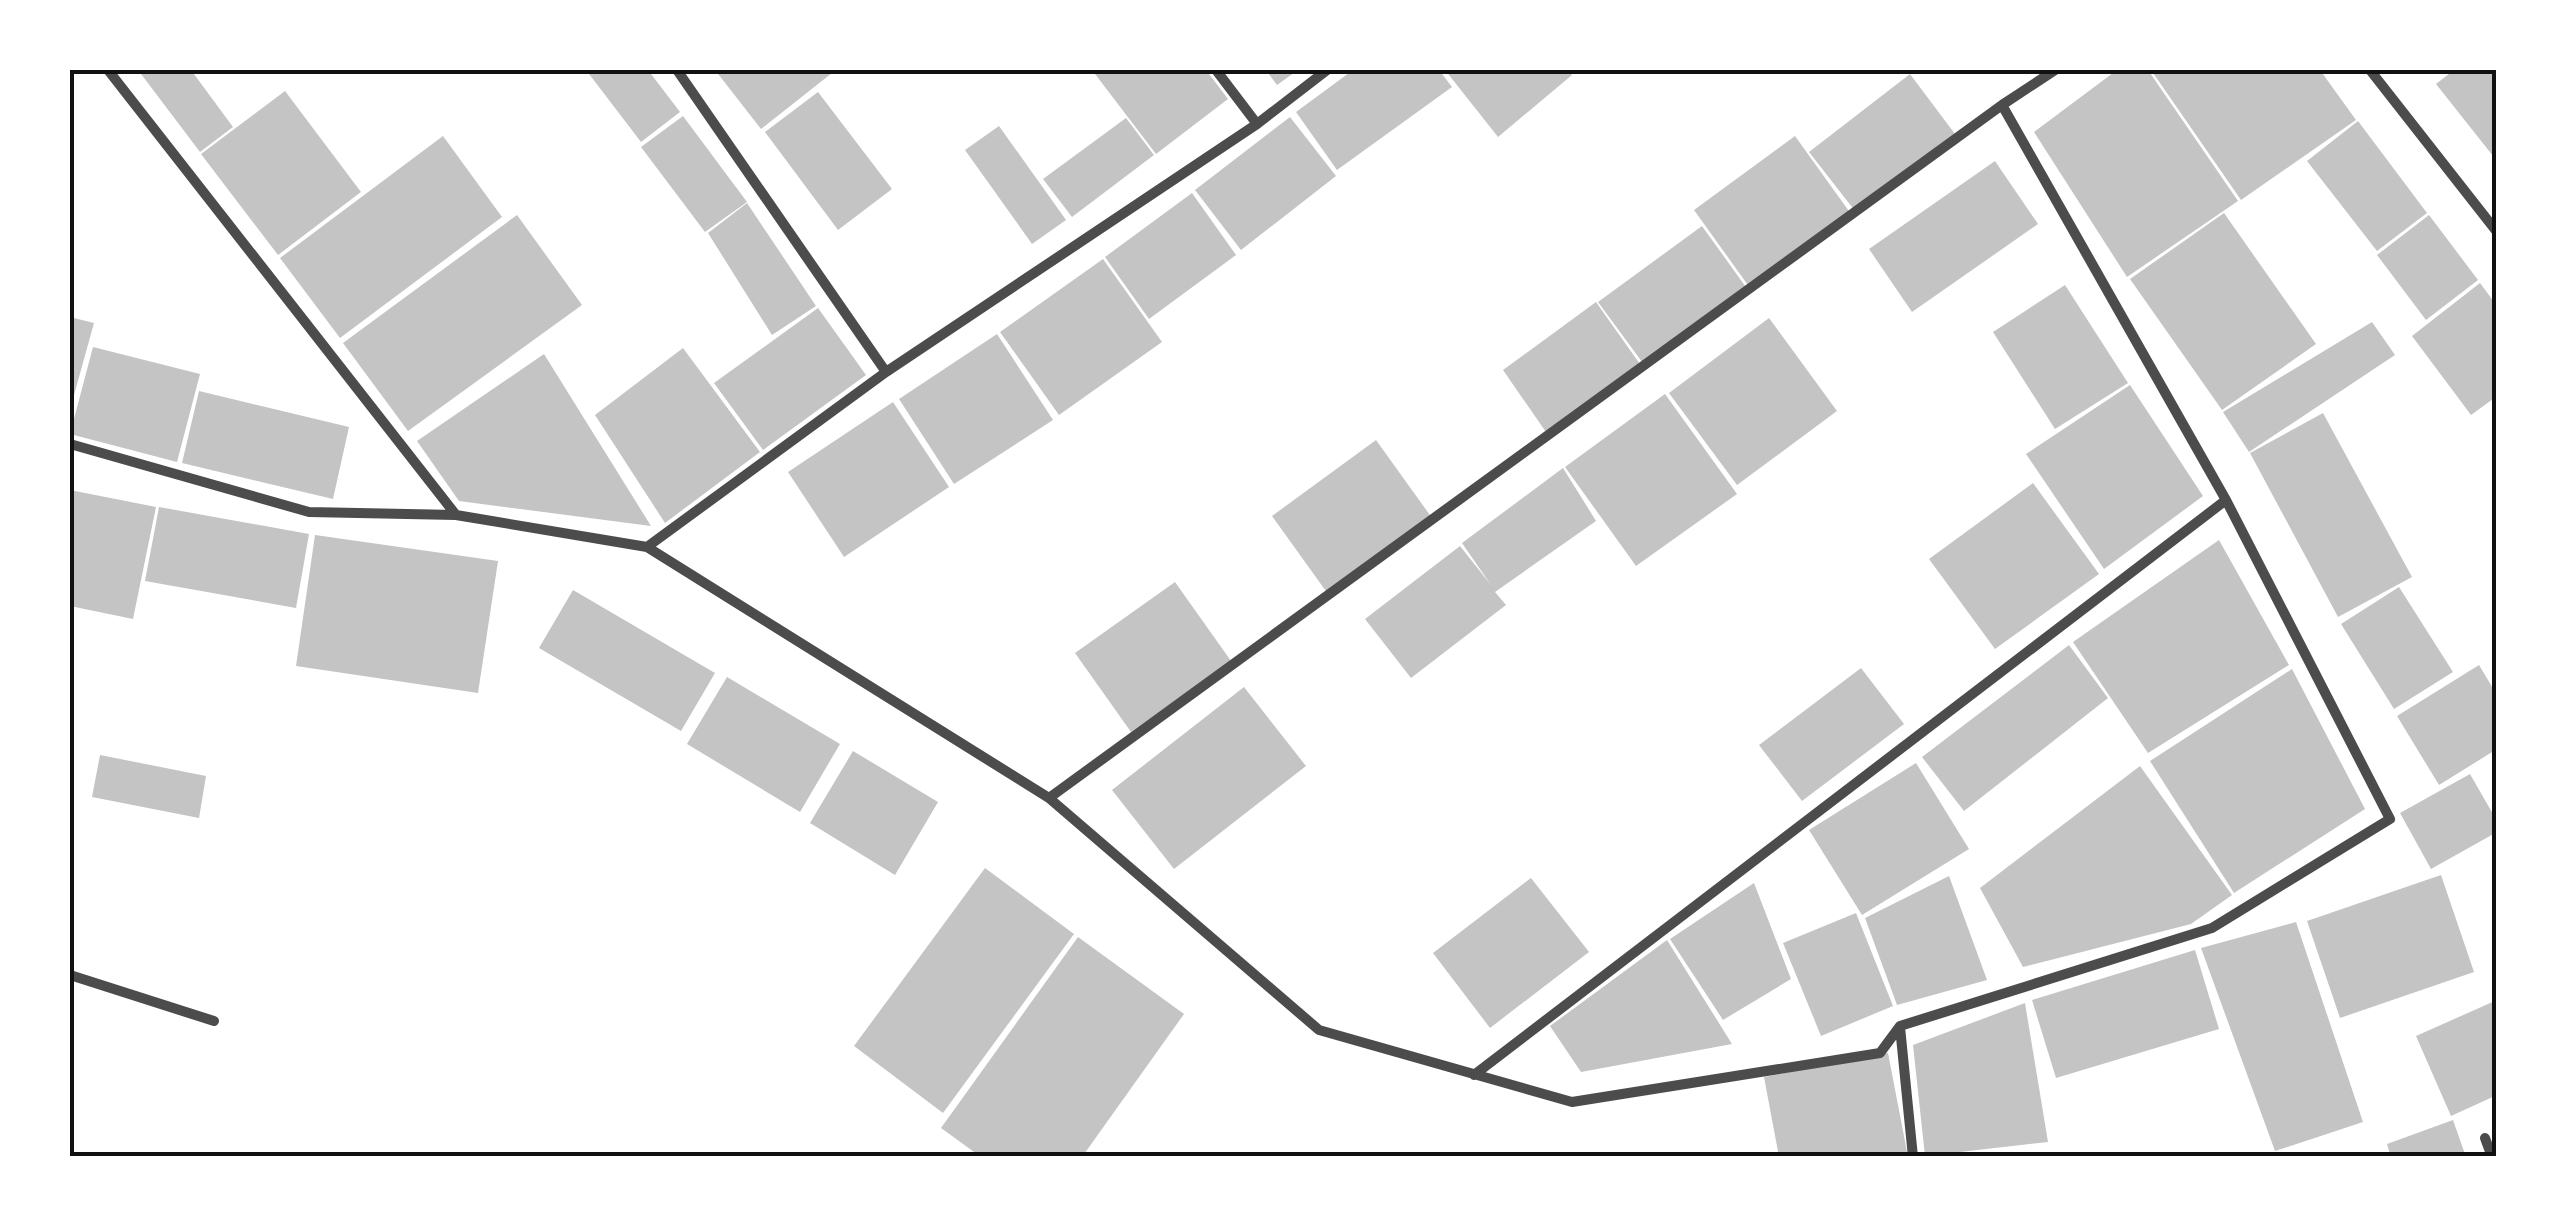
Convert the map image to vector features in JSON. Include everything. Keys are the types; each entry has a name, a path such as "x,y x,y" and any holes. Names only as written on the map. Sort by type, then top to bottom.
{"street":[{"path":"108,70 456,515"},
{"path":"677,70 886,372"},
{"path":"1216,70 1257,124"},
{"path":"647,547 886,372 1257,124 1327,70"},
{"path":"1048,798 2055,70"},
{"path":"2370,70 2497,232"},
{"path":"70,444 309,512 456,515 647,547 1048,798 1319,1030 1572,1102 1880,1052 1900,1026 2212,928 2390,819 2226,500 2002,105"},
{"path":"1474,1074 2226,500"},
{"path":"70,975 214,1021"},
{"path":"1900,1026 1913,1157"},
{"path":"2485,1138 2492,1157"}],"building":[{"path":"138,70 191,70 233,127 200,152"},
{"path":"586,70 648,70 680,112 641,142"},
{"path":"715,70 829,70 832,73 761,129"},
{"path":"1092,70 1206,70 1228,99 1156,154"},
{"path":"1266,70 1298,70 1277,85"},
{"path":"1353,70 1439,70 1452,87 1337,170 1296,112"},
{"path":"1445,70 1569,70 1572,75 1498,137"},
{"path":"2117,70 2148,70 2238,201 2127,277 2034,132"},
{"path":"2151,70 2320,70 2356,120 2241,200"},
{"path":"2454,70 2497,70 2497,161 2436,84"},
{"path":"1910,74 1955,134 1855,211 1809,152"},
{"path":"285,91 361,192 278,255 201,154"},
{"path":"818,92 892,189 838,230 765,132"},
{"path":"683,116 747,202 705,232 641,147"},
{"path":"1290,117 1336,176 1241,250 1195,190"},
{"path":"1126,118 1154,155 1072,217 1043,179"},
{"path":"2358,121 2427,213 2377,251 2307,161"},
{"path":"999,126 1066,220 1032,244 965,150"},
{"path":"443,136 502,217 340,338 280,258"},
{"path":"1795,136 1851,214 1750,288 1694,210"},
{"path":"1995,161 2038,224 1912,312 1869,249"},
{"path":"1192,193 1236,255 1149,319 1105,257"},
{"path":"747,203 816,306 772,335 708,233"},
{"path":"2224,213 2316,344 2222,410 2130,279"},
{"path":"517,215 582,305 408,431 343,343"},
{"path":"2429,215 2478,280 2426,320 2377,255"},
{"path":"1702,226 1748,290 1645,366 1598,302"},
{"path":"1103,259 1162,342 1059,415 1000,332"},
{"path":"2480,283 2497,306 2497,405 2493,399 2471,415 2412,336"},
{"path":"2065,285 2128,383 2055,429 1993,332"},
{"path":"1596,302 1642,367 1548,435 1503,370"},
{"path":"818,308 866,375 763,450 714,383"},
{"path":"70,317 94,323 71,406 70,406"},
{"path":"1769,318 1837,411 1737,485 1669,393"},
{"path":"2372,322 2395,355 2249,452 2223,412"},
{"path":"997,334 1053,420 954,484 899,399"},
{"path":"93,347 200,374 177,462 70,434"},
{"path":"683,348 760,452 665,523 595,415"},
{"path":"544,354 651,526 459,501 417,441"},
{"path":"2130,385 2203,496 2104,569 2026,454"},
{"path":"199,391 349,427 333,499 182,463"},
{"path":"1665,394 1737,494 1636,566 1565,467"},
{"path":"893,402 949,487 844,557 788,472"},
{"path":"2323,413 2412,577 2338,617 2250,453"},
{"path":"1376,440 1432,518 1328,594 1272,516"},
{"path":"1563,468 1596,521 1495,592 1506,605 1411,678 1365,619 1460,546 1491,585 1462,543"},
{"path":"2033,483 2099,574 1995,649 1929,559"},
{"path":"70,490 156,507 133,619 70,606"},
{"path":"159,507 309,534 296,608 145,581"},
{"path":"315,535 498,561 478,693 296,666"},
{"path":"2219,540 2289,665 2148,753 2073,642"},
{"path":"1175,582 1231,661 1131,732 1075,653"},
{"path":"2399,587 2453,672 2394,709 2341,624"},
{"path":"573,590 715,673 681,731 539,648"},
{"path":"2069,645 2108,698 1964,811 1922,757"},
{"path":"2479,665 2497,695 2497,749 2439,785 2397,716"},
{"path":"1861,668 1904,724 1802,801 1759,745"},
{"path":"2292,669 2365,809 2234,893 2150,761"},
{"path":"727,677 840,744 800,812 687,744"},
{"path":"1244,687 1306,766 1174,869 1112,790"},
{"path":"853,751 938,802 895,875 810,823"},
{"path":"100,755 206,776 199,818 92,797"},
{"path":"1916,763 1969,849 1862,915 1809,830"},
{"path":"2140,766 2232,895 2191,924 2023,967 1980,888"},
{"path":"2470,774 2497,821 2497,832 2431,869 2400,813"},
{"path":"985,868 1074,934 943,1113 854,1046"},
{"path":"2441,875 2474,972 2340,1018 2307,921"},
{"path":"1949,876 1987,980 1897,1005 1865,918"},
{"path":"1531,878 1589,952 1490,1028 1433,953"},
{"path":"1754,883 1791,979 1723,1020 1670,939"},
{"path":"1856,913 1893,1006 1821,1036 1783,943"},
{"path":"2296,922 2363,1122 2275,1151 2201,948"},
{"path":"1078,937 1184,1014 1082,1157 981,1157 941,1128"},
{"path":"1667,940 1732,1044 1581,1072 1550,1026"},
{"path":"2195,950 2219,1029 2056,1078 2032,1000"},
{"path":"2497,1000 2497,1095 2451,1116 2416,1036"},
{"path":"2025,1003 2048,1142 1925,1156 1913,1045"},
{"path":"1888,1053 1908,1157 1779,1157 1764,1077"},
{"path":"2453,1120 2466,1157 2391,1157 2387,1144"}]}
